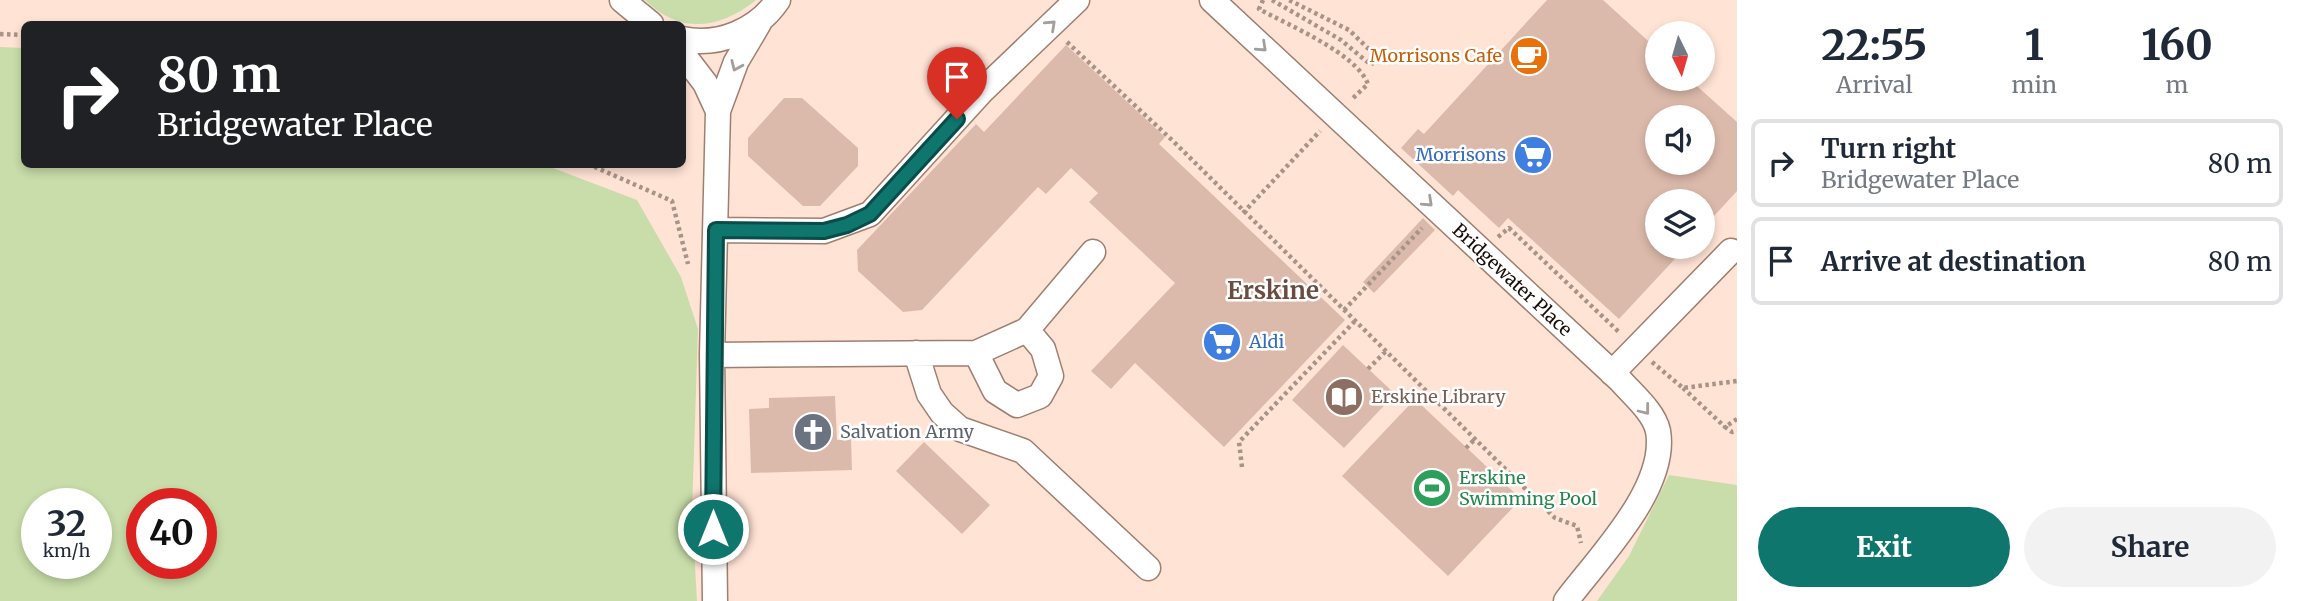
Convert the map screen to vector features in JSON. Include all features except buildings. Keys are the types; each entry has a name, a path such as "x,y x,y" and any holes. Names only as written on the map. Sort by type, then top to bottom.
{"street":[{"path":"622,0 647,21"},
{"path":"715,601 712,355 718,111 736,62 759,23 778,0"},
{"path":"716,230 824,231 870,214 1025,50 1077,0"},
{"name":"Bridgewater Place","path":"1212,0 1612,373 1650,414 1658,430 1658,462 1648,492 1566,601"},
{"path":"686,39 714,39 759,23"},
{"path":"686,58 705,83 718,111"},
{"path":"1612,373 1731,251"},
{"path":"712,355 976,353 1027,330 1093,252"},
{"path":"976,353 995,391 1017,405 1040,396 1051,376 1043,349 1027,330"},
{"path":"916,353 929,394 942,413 960,429 1023,451 1148,568"}],"path":[{"path":"1243,213 1335,115 1368,84 1366,78 1340,54 1259,9 1263,0"},
{"path":"1272,0 1341,40 1371,65 1377,57 1349,30 1289,0"},
{"path":"1044,32 1057,46 1064,39 1173,141 1555,518 1577,526 1588,572"},
{"path":"0,34 21,35"},
{"path":"1344,310 1438,211"},
{"path":"1488,230 1497,238 1509,228 1636,348 1725,427 1737,431"},
{"path":"1242,467 1239,442 1355,321"},
{"path":"1368,369 1386,351"},
{"path":"1683,388 1737,381"},
{"path":"1725,427 1737,419"},
{"path":"1466,448 1476,439"}],"green space":[{"path":"645,0 756,0 728,17 700,24 672,19"},
{"path":"0,47 21,48 21,168 553,168 637,200 681,277 698,329 692,512 697,601 0,601"},
{"path":"1669,475 1737,485 1737,601 1597,601 1629,556"}],"place":[{"name":"Morrisons Cafe","path":"1529,56"},
{"name":"Morrisons","path":"1533,155"},
{"name":"Aldi","path":"1222,342"},
{"name":"Erskine Library","path":"1344,397"},
{"name":"Salvation Army","path":"813,432"},
{"name":"Erskine Swimming Pool","path":"1432,488"}],"district":[{"name":"Erskine","path":"1273,291"}],"route":[{"path":"713,529 712,355 716,230 824,231 847,225 870,214 957,119"}]}
